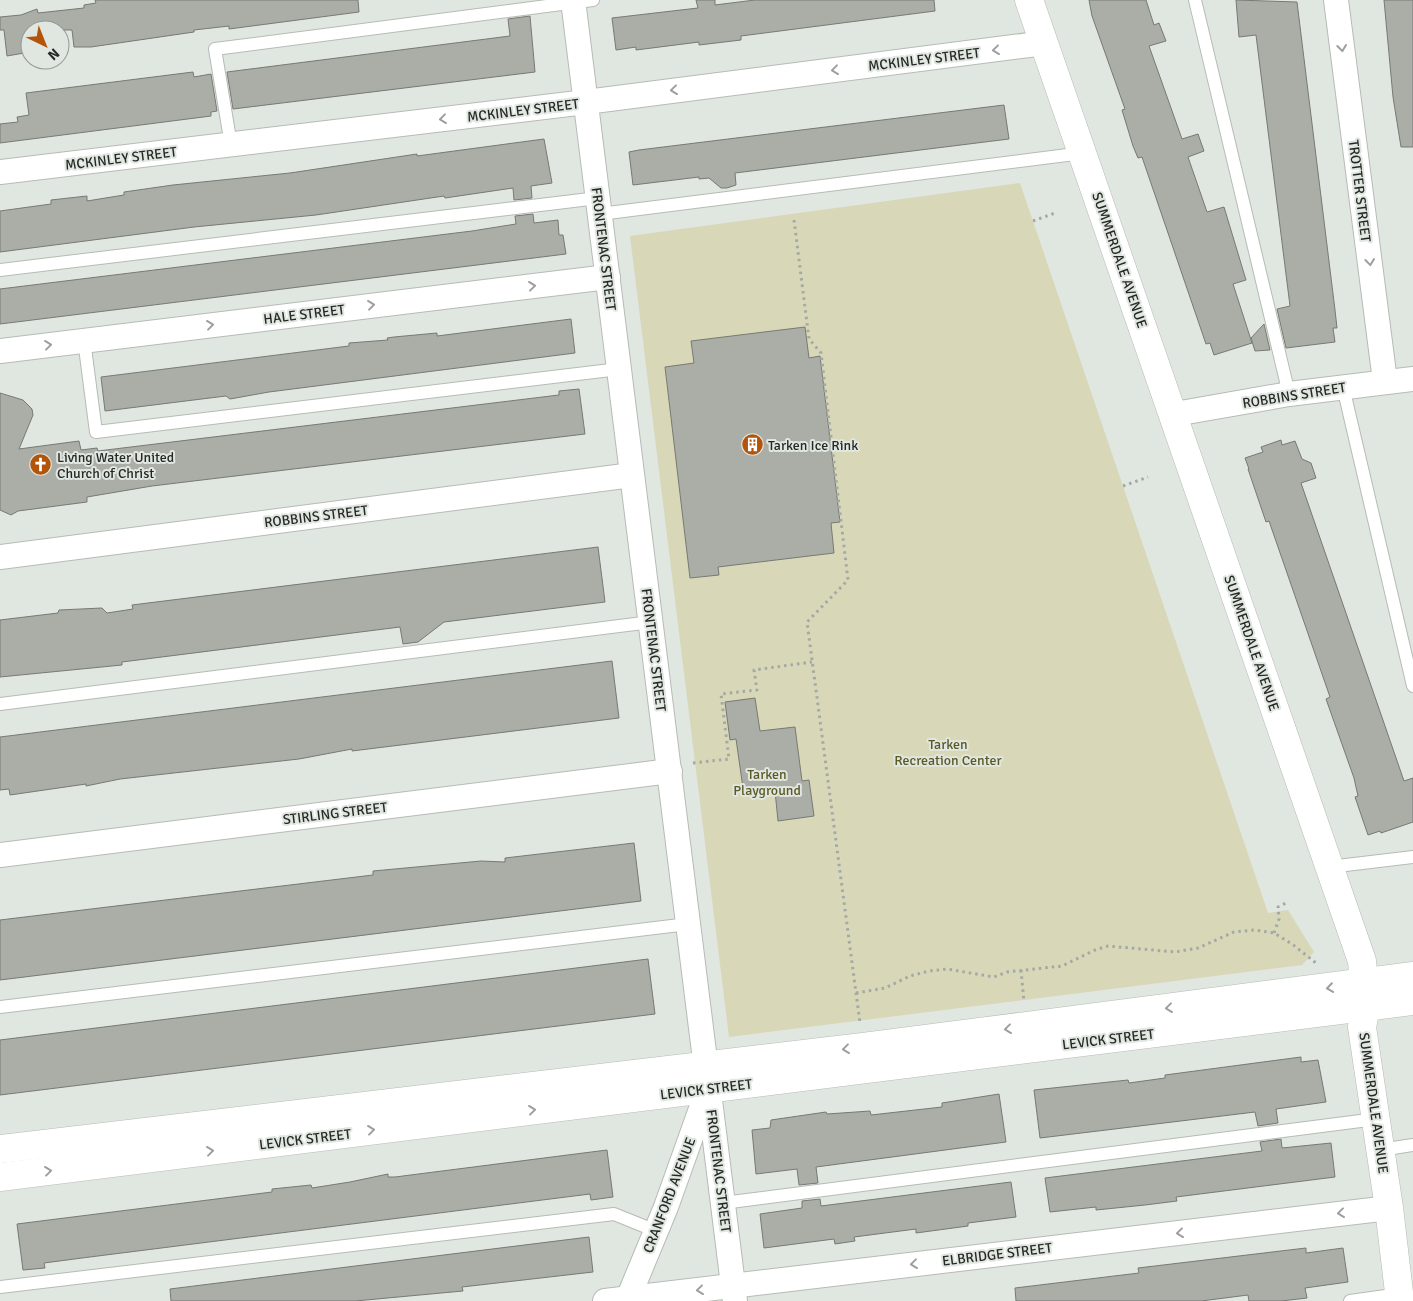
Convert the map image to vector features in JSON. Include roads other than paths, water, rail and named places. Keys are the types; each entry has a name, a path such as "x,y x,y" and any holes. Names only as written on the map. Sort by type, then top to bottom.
{"main road":[{"name":"SUMMERDALE AVENUE","path":"1030,0 1175,414 1362,961 1364,995 1362,1027 1404,1296"},
{"name":"LEVICK STREET","path":"0,1177 331,1123 1364,995 1413,976"},
{"name":"LEVICK STREET","path":"1364,995 1413,1001"},
{"name":"LEVICK STREET","path":"0,1149 331,1123"}],"street":[{"name":"TROTTER STREET","path":"1336,0 1385,381"},
{"name":"FRONTENAC STREET","path":"580,1 586,102 734,1293"},
{"name":"MCKINLEY STREET","path":"0,172 586,102 1045,43"},
{"name":"HALE STREET","path":"0,351 608,277"},
{"name":"ROBBINS STREET","path":"1175,414 1289,394 1413,379"},
{"name":"ROBBINS STREET","path":"0,557 632,475"},
{"name":"STIRLING STREET","path":"0,855 670,771"},
{"name":"CRANFORD AVENUE","path":"620,1300 656,1231 707,1077"},
{"name":"ELBRIDGE STREET","path":"620,1300 734,1293 1389,1208"}],"lane":[{"path":"1195,0 1289,394"},
{"path":"231,145 214,49 580,1"},
{"path":"0,270 1083,153"},
{"path":"84,340 96,432 619,369"},
{"path":"1342,387 1413,686"},
{"path":"0,704 651,622"},
{"path":"1329,867 1413,857"},
{"path":"0,1007 688,924"},
{"path":"723,1203 1376,1119"},
{"path":"1380,1150 1413,1146"},
{"path":"0,1286 614,1214 656,1231"},
{"path":"1350,1301 1404,1296"}],"place":[{"name":"Tarken Ice Rink","path":"752,445"},
{"name":"Living Water United Church of Christ","path":"41,465"}],"park label":[{"name":"Tarken Recreation Center","path":"948,752"},
{"name":"Tarken Playground","path":"767,782"}]}
